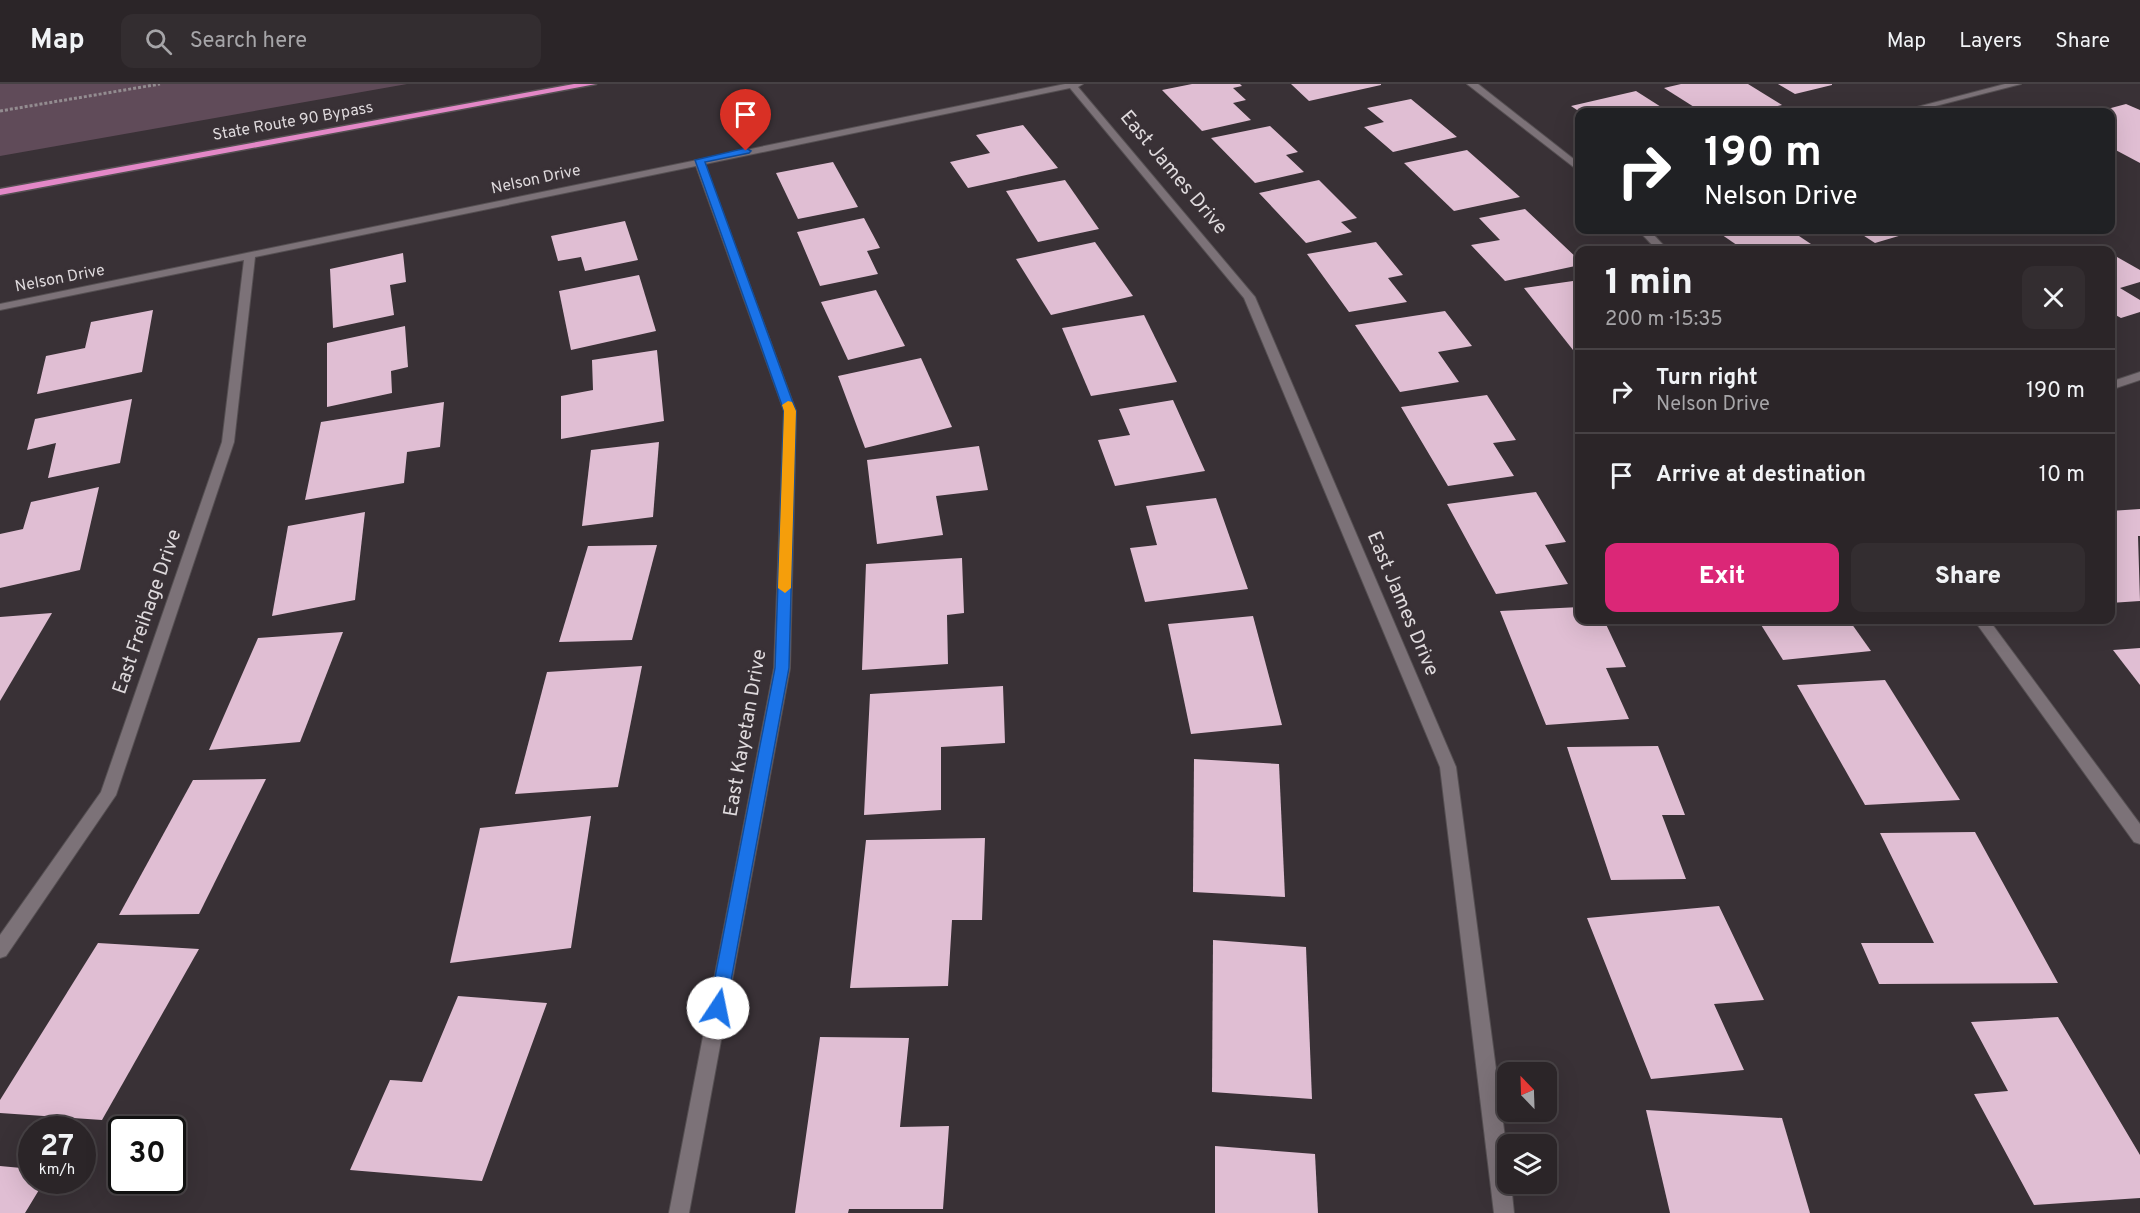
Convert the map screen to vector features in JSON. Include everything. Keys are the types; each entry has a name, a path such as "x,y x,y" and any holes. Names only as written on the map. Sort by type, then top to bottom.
{"highway":[{"name":"State Route 90 Bypass","path":"0,192 591,84"}],"street":[{"path":"1472,84 1575,165"},
{"path":"1919,108 2016,84"},
{"name":"Nelson Drive","path":"0,307 699,160 1075,85"},
{"name":"East James Drive","path":"1075,85 1249,297 1448,766 1504,1213"},
{"name":"East Kayetan Drive","path":"679,1213 782,668 790,411 699,160"},
{"path":"1647,234 1659,246"},
{"name":"East Freihage Drive","path":"0,950 108,795 228,442 250,256"},
{"path":"2115,384 2140,376"},
{"path":"1984,624 2140,837"}],"path":[{"path":"0,111 160,84"}],"shaded area":[{"path":"0,84 407,84 0,156"}],"building":[{"path":"1192,84 1240,84 1242,86 1233,88 1246,100 1233,103 1251,120 1202,131 1162,90"},
{"path":"1291,84 1381,84 1381,85 1309,101"},
{"path":"1681,84 1748,84 1782,105 1769,108 1696,108 1664,88"},
{"path":"1778,84 1832,84 1832,85 1795,94"},
{"path":"1636,91 1663,108 1575,109 1571,106"},
{"path":"1411,99 1457,137 1393,152 1364,127 1384,122 1367,108"},
{"path":"2126,104 2140,110 2140,163 2115,150 2115,108 2111,108"},
{"path":"1023,125 1058,168 968,188 950,162 990,153 976,135"},
{"path":"1270,126 1298,152 1286,155 1304,172 1255,183 1211,138"},
{"path":"1467,150 1520,197 1454,211 1404,163"},
{"path":"833,162 858,207 798,219 776,173"},
{"path":"1065,180 1099,229 1038,242 1006,191"},
{"path":"1319,180 1357,218 1341,222 1352,232 1306,243 1259,193"},
{"path":"1525,209 1575,256 1575,266 1505,281 1471,245 1500,240 1479,218"},
{"path":"864,218 880,248 867,251 878,274 820,286 797,232"},
{"path":"625,221 638,260 585,271 581,257 558,261 551,236"},
{"path":"1721,234 1796,234 1814,246 1738,246"},
{"path":"1861,234 1905,234 1875,243"},
{"path":"1095,242 1133,296 1051,315 1016,259"},
{"path":"1376,242 1403,275 1388,278 1407,302 1349,312 1307,254"},
{"path":"403,253 406,282 390,285 394,315 333,328 330,269"},
{"path":"2115,256 2140,270 2140,282 2120,288 2140,300 2140,312 2121,318 2115,315"},
{"path":"639,275 656,331 571,350 559,291"},
{"path":"1575,281 1575,350 1573,350 1524,288"},
{"path":"876,290 905,346 848,360 821,302"},
{"path":"153,310 142,372 37,394 46,356 85,348 91,322"},
{"path":"1445,311 1472,346 1438,352 1459,382 1400,392 1355,325"},
{"path":"1144,315 1177,382 1091,396 1062,328"},
{"path":"405,326 408,367 391,371 392,393 327,407 327,343"},
{"path":"657,350 664,421 561,439 561,396 593,390 592,360"},
{"path":"921,358 952,427 865,448 838,376"},
{"path":"1487,395 1516,440 1493,443 1514,476 1448,486 1401,407"},
{"path":"132,399 120,463 48,478 56,443 27,450 35,419"},
{"path":"1173,400 1205,471 1115,486 1098,440 1130,435 1119,409"},
{"path":"444,402 440,447 407,452 404,483 305,500 321,422"},
{"path":"659,442 653,517 582,526 591,450"},
{"path":"979,446 988,490 936,496 943,535 877,544 867,460"},
{"path":"99,487 80,570 0,588 0,534 23,529 31,502"},
{"path":"1536,492 1566,542 1545,545 1568,584 1496,594 1447,504"},
{"path":"1216,498 1248,589 1145,602 1130,548 1157,545 1146,506"},
{"path":"2140,509 2140,536 2138,536 2140,601 2115,603 2115,511"},
{"path":"365,512 355,600 272,616 288,526"},
{"path":"657,545 632,640 559,642 588,546"},
{"path":"962,558 964,613 947,615 948,664 862,670 866,564"},
{"path":"1575,607 1575,624 1606,624 1626,667 1606,668 1629,719 1546,725 1500,611"},
{"path":"52,613 0,701 0,617"},
{"path":"1253,616 1282,725 1191,734 1168,624"},
{"path":"1760,624 1852,624 1871,651 1783,660"},
{"path":"343,632 300,742 209,750 258,638"},
{"path":"2140,648 2140,685 2113,650"},
{"path":"642,666 618,787 515,794 547,672"},
{"path":"1885,680 1960,800 1865,805 1797,685"},
{"path":"1003,686 1005,743 941,747 941,810 864,815 870,694"},
{"path":"1658,746 1685,815 1662,815 1686,879 1611,880 1567,747"},
{"path":"1194,759 1279,764 1285,897 1193,892"},
{"path":"266,779 199,914 119,915 193,780"},
{"path":"591,816 571,948 450,963 480,828"},
{"path":"1975,832 2058,983 1879,984 1861,943 1934,943 1880,833"},
{"path":"985,838 982,920 952,920 948,986 850,988 866,840"},
{"path":"1719,906 1764,1000 1714,1004 1744,1070 1651,1079 1587,918"},
{"path":"1213,940 1306,947 1312,1099 1212,1092"},
{"path":"98,943 199,949 102,1120 96,1120 96,1116 0,1113 0,1100"},
{"path":"458,996 547,1003 482,1181 350,1170 390,1080 422,1082"},
{"path":"2058,1017 2140,1155 2140,1198 2034,1205 1974,1094 2008,1091 1971,1022"},
{"path":"820,1037 909,1038 900,1127 949,1126 943,1209 849,1209 848,1213 795,1213"},
{"path":"1646,1110 1782,1118 1810,1213 1670,1213"},
{"path":"1215,1146 1315,1154 1318,1213 1215,1213"},
{"path":"0,1166 18,1168 18,1194 37,1194 25,1213 0,1213"}],"slow traffic":[{"path":"785,588 790,411 788,405"}],"route":[{"path":"718,1008 782,668 790,411 699,160 746,151"}]}
